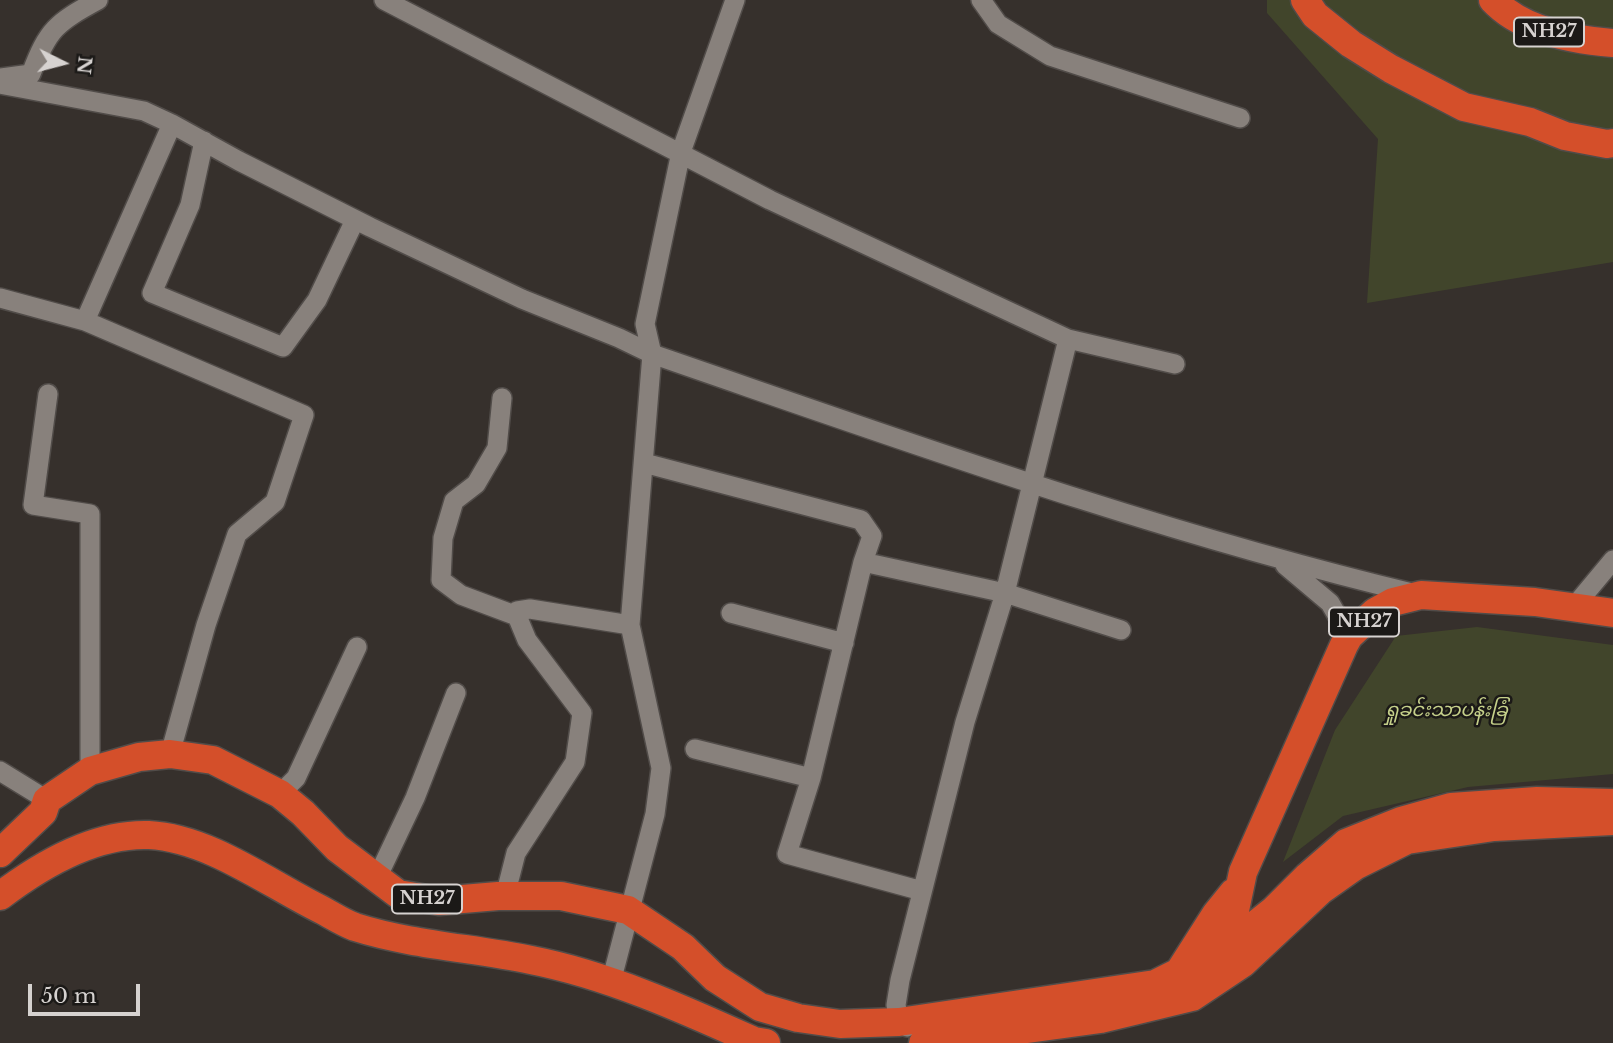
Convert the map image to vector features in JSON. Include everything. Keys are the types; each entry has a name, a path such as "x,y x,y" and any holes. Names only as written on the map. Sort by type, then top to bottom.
{"highway":[{"path":"1305,0 1315,15 1351,44 1464,107 1530,122 1565,136 1613,143"},
{"name":"NH27","path":"1493,0 1498,6 1533,26 1558,36 1613,43"},
{"name":"NH27","path":"1234,955 1251,852 1349,636 1376,612 1393,602 1421,595 1535,602 1613,613"},
{"name":"NH27","path":"0,853 43,812 47,800 90,771 139,757 170,754 213,760 280,794 337,848 398,894 439,901 505,896 561,896 628,910 683,947 715,978 760,1007 798,1018 840,1024 899,1022 1155,985 1177,974 1234,955 1355,866 1407,840 1494,827 1613,821"},
{"name":"NH27","path":"931,1042 1101,1019 1192,997 1308,876 1346,843 1401,821 1451,807 1537,801 1613,803"},
{"name":"NH27","path":"0,896 25,877 80,848 120,838 148,835 183,840 216,853 352,926 442,946 533,960 611,982 754,1041 766,1043"},
{"path":"1177,974 1216,914 1243,888 1274,910"}],"street":[{"path":"0,78 31,74 42,44 63,19 97,0"},
{"path":"384,0 770,200 1068,339 1175,364"},
{"path":"611,982 655,814 661,768 630,625 652,354 645,324 681,152 735,0"},
{"path":"981,0 998,24 1050,56 1240,118"},
{"path":"0,84 144,111 355,220 522,299 652,354 1032,486 1279,561 1421,595"},
{"path":"85,321 172,124"},
{"path":"204,141 190,205 152,293 283,347 317,300 355,220"},
{"path":"0,298 85,321 304,415 275,502 237,534 206,625 170,754"},
{"path":"931,1042 899,1022 896,1005 900,980 965,722 1005,593 1068,339"},
{"path":"48,394 33,505 90,514 90,771"},
{"path":"502,398 497,448 476,484 454,501 443,538 441,580 461,595 517,616 527,639 582,713 575,762 516,853 505,896"},
{"path":"644,463 861,520 872,536 863,562 811,778 787,854 922,891"},
{"path":"1573,608 1613,560"},
{"path":"1279,561 1329,603 1349,636"},
{"path":"863,562 1005,593 1121,630"},
{"path":"517,611 530,609 630,625"},
{"path":"731,614 844,643"},
{"path":"280,794 296,778 357,647"},
{"path":"377,878 415,798 456,693"},
{"path":"695,749 811,778"},
{"path":"0,771 47,800"}],"green space":[{"path":"1267,0 1613,0 1613,262 1367,303 1378,139 1267,13"},
{"name":"ရှုခင်းသာပန်းခြံ","path":"1477,627 1613,645 1613,774 1468,787 1343,816 1283,862 1335,730 1396,636"}]}
